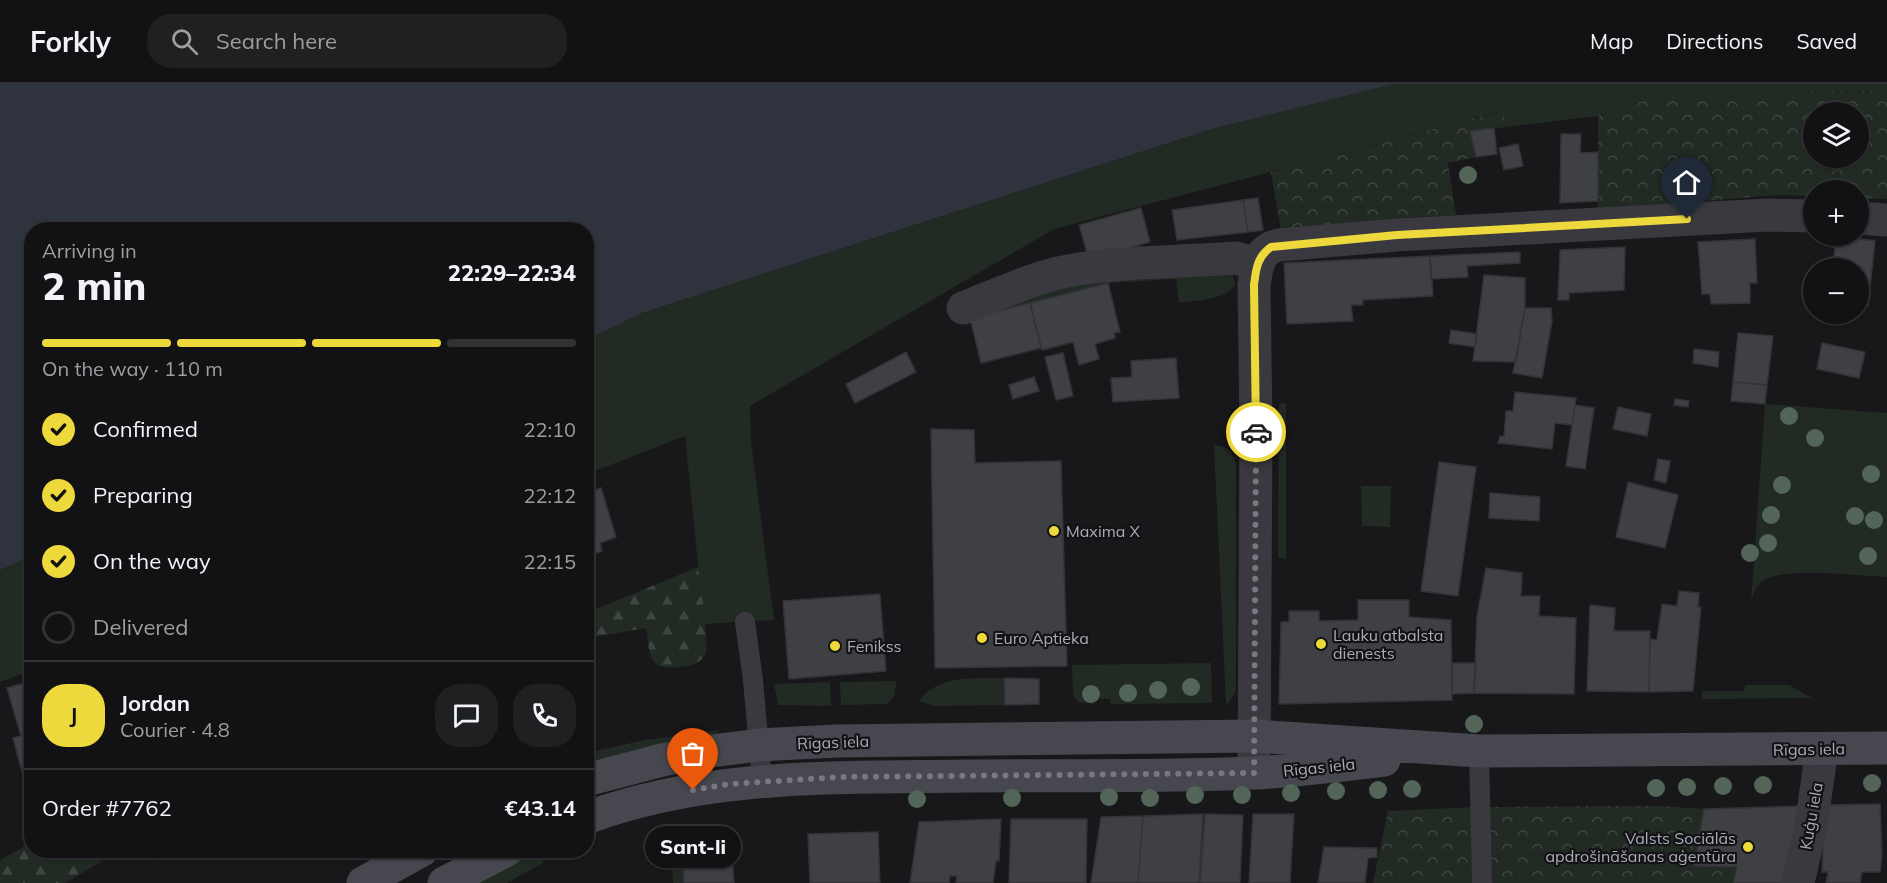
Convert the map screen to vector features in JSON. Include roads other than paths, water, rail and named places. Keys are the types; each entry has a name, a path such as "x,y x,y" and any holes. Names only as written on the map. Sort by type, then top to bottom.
{"main road":[{"name":"Rīgas iela","path":"594,778 662,760 759,745 897,739 1255,736 1479,751 1887,748"},
{"name":"Rīgas iela","path":"594,815 662,796 762,781 840,777 1254,773 1479,751"},
{"path":"363,883 408,858"},
{"path":"444,883 492,858"}],"street":[{"path":"1254,773 1256,427 1254,285 1257,264 1262,254 1271,247 1289,244 1397,235 1767,215 1803,216"},
{"path":"1869,219 1887,220"},
{"path":"963,308 1057,273 1092,268 1236,258 1257,264"},
{"name":"Kuģu iela","path":"1798,883 1811,826 1822,748"}],"lane":[{"path":"745,622 762,781"},
{"path":"1479,751 1482,883"}],"place":[{"name":"Maxima X","path":"1054,531"},
{"name":"Euro Aptieka","path":"982,638"},
{"name":"Lauku atbalsta dienests","path":"1321,644"},
{"name":"Fenikss","path":"835,646"},
{"name":"Sant-li","path":"693,790"},
{"name":"Valsts Sociālās apdrošināšanas aģentūra","path":"1748,847"}]}
